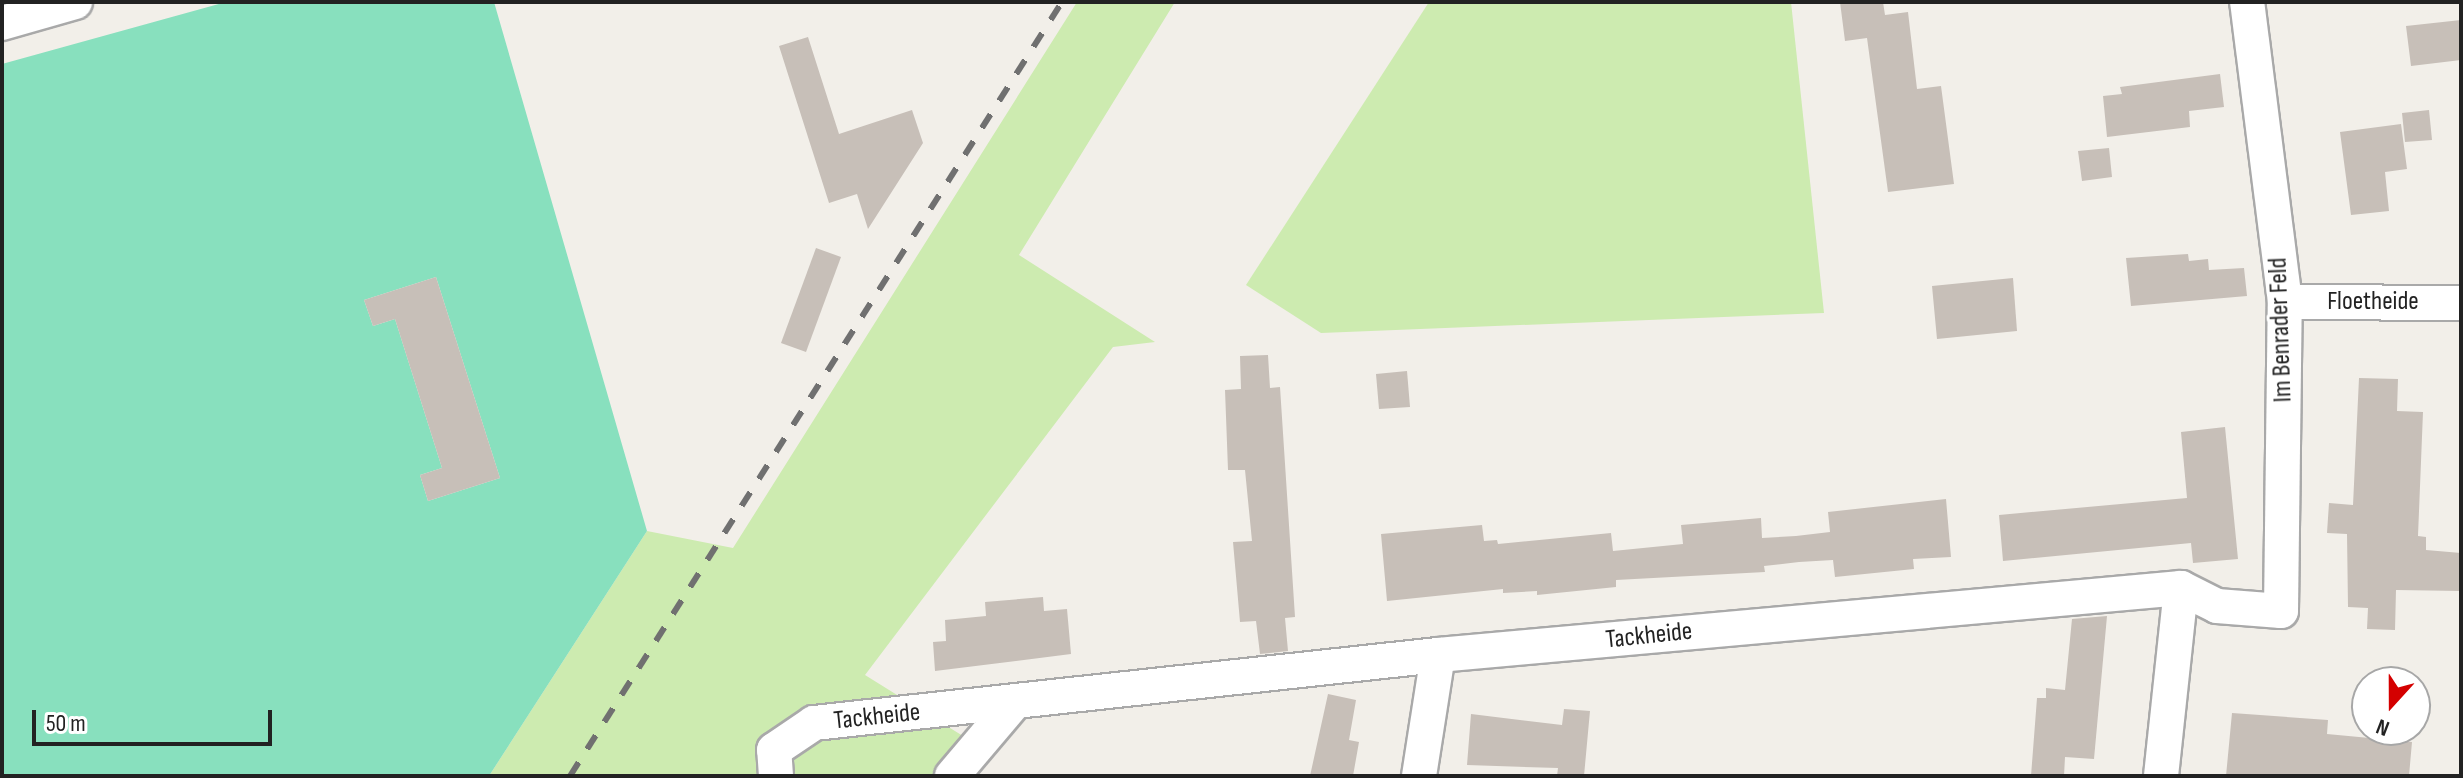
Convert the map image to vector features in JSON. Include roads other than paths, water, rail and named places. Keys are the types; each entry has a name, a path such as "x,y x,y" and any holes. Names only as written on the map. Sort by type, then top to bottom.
{"street":[{"path":"2,23 75,2"},
{"name":"Im Benrader Feld","path":"2181,588 2217,606 2281,611 2285,302 2247,2"},
{"name":"Floetheide","path":"2285,302 2461,303"},
{"path":"2161,776 2181,588"},
{"name":"Tackheide","path":"776,776 774,750 814,723 1438,655 2181,588"},
{"path":"1419,776 1438,655"},
{"path":"952,776 1014,703"}],"railway":[{"path":"570,776 1062,2"}]}
